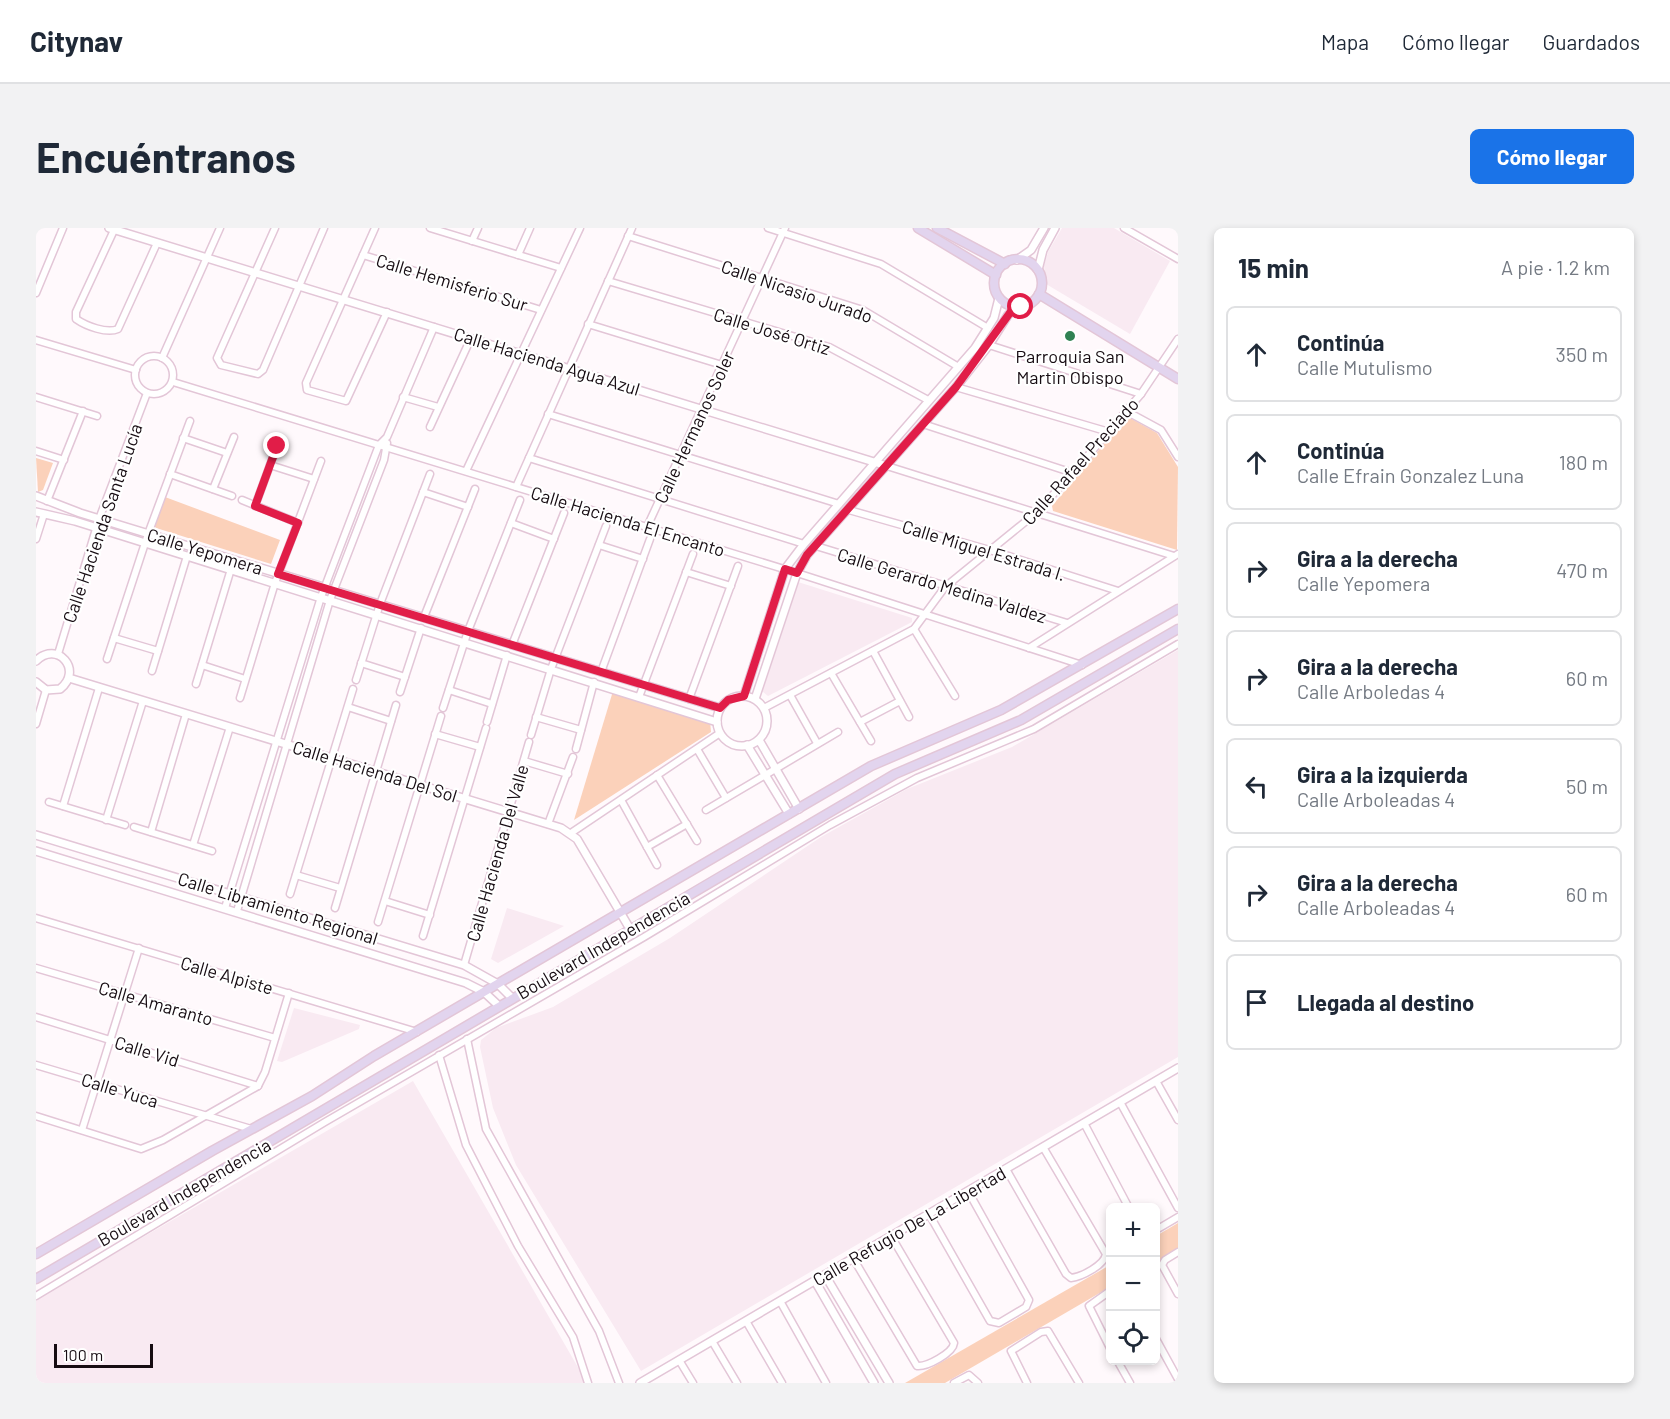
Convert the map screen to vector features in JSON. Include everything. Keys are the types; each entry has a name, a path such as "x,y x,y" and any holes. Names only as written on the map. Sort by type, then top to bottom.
{"main road":[{"path":"918,228 996,275"},
{"path":"937,228 1005,264"},
{"path":"951,248 956,239"},
{"path":"1017,260 1025,261 1038,270 1042,282 1039,294 1028,305 1017,307 999,298 995,285 996,275 1005,264 1017,260"},
{"path":"1039,294 1178,379"},
{"name":"Boulevard Independencia","path":"36,1254 871,766 1001,711 1083,666 1178,609"},
{"name":"Boulevard Independencia","path":"36,1279 895,774 1021,720 1178,629"}],"street":[{"path":"36,293 63,228"},
{"path":"113,228 75,316 82,322 109,331 115,331 120,327 157,243"},
{"name":"Calle Hacienda Agua Azul","path":"113,228 887,466"},
{"path":"162,358 220,228"},
{"path":"275,228 217,358 221,365 252,375 263,370 324,228"},
{"path":"375,228 341,299 305,385 313,393 346,401 387,312"},
{"path":"430,228 561,268"},
{"path":"472,241 478,228"},
{"path":"518,255 530,228"},
{"path":"466,471 519,353 580,228"},
{"path":"516,487 632,228"},
{"path":"768,228 784,230 880,264 988,328"},
{"path":"1017,260 1031,250 1044,228"},
{"path":"1038,270 1043,250 1055,228"},
{"path":"1124,228 1178,260"},
{"name":"Calle Hermanos Soler","path":"647,527 784,230"},
{"name":"Calle Nicasio Jurado","path":"628,236 862,310 957,366"},
{"name":"Calle Hemisferio Sur","path":"363,255 541,310"},
{"name":"Calle José Ortiz","path":"608,281 839,351 928,400"},
{"path":"744,696 785,569 988,328 994,318 999,298"},
{"path":"755,699 797,573 807,555 956,387 989,345 1008,315 1017,307"},
{"path":"588,324 722,365"},
{"path":"237,911 330,600 387,447 387,437 434,327"},
{"path":"430,426 471,338"},
{"name":"Calle Rafael Preciado","path":"764,708 914,629 945,587 993,551 1036,513 1073,473 1141,394 1178,339"},
{"path":"36,340 136,370"},
{"path":"989,345 1141,394"},
{"path":"146,358 162,358 173,370 173,381 165,391 147,393 136,381 136,370 146,358"},
{"name":"Calle Hacienda El Encanto","path":"173,381 785,569 1083,666"},
{"path":"956,387 1109,432"},
{"name":"Calle Hacienda Santa Lucía","path":"58,654 99,519 147,393"},
{"path":"36,397 97,416"},
{"path":"403,397 438,407"},
{"path":"47,501 83,411"},
{"path":"1126,411 1161,430 1178,457"},
{"path":"548,414 839,504"},
{"path":"107,659 144,543 190,421"},
{"path":"923,424 1073,473"},
{"path":"213,489 234,437"},
{"path":"225,908 324,587 379,445 387,437"},
{"path":"183,438 227,453"},
{"path":"255,506 277,446"},
{"path":"36,451 64,460"},
{"path":"529,458 804,544"},
{"path":"240,698 278,574 321,460"},
{"path":"270,465 314,479"},
{"path":"887,466 1176,555"},
{"path":"170,474 232,496"},
{"path":"356,680 376,614 430,474"},
{"path":"424,617 475,489"},
{"path":"423,492 468,507"},
{"name":"Calle Yepomera","path":"36,496 99,519 720,708"},
{"path":"242,500 298,523"},
{"path":"443,708 468,631 520,500"},
{"name":"Calle Miguel Estrada I.","path":"849,510 993,551 1118,591"},
{"path":"36,539 40,513"},
{"name":"Calle Yepomera","path":"40,513 231,569 717,722"},
{"path":"512,645 564,513"},
{"path":"511,523 554,539"},
{"name":"Calle Hacienda Del Valle","path":"464,965 551,669 606,526"},
{"path":"601,672 650,539"},
{"path":"804,544 807,555"},
{"path":"599,545 643,560"},
{"name":"Calle Gerardo Medina Valdez","path":"816,546 1067,623"},
{"path":"639,697 693,554"},
{"path":"1029,648 1176,555"},
{"path":"152,671 187,556"},
{"path":"689,699 738,566"},
{"path":"196,684 231,569"},
{"path":"686,572 730,586"},
{"path":"400,692 421,628"},
{"path":"914,629 955,696"},
{"path":"114,638 158,651"},
{"path":"36,1296 439,1055 882,796 1034,729 1178,644"},
{"path":"873,651 909,717"},
{"path":"36,661 42,655 58,654 69,664 69,678 60,689 46,690 36,682"},
{"path":"423,936 507,655"},
{"path":"361,663 405,677"},
{"path":"202,665 245,679"},
{"path":"831,673 871,741"},
{"name":"Calle Hacienda Del Sol","path":"69,678 508,811 571,833"},
{"path":"576,749 594,682"},
{"path":"63,806 99,688"},
{"path":"290,894 353,689"},
{"path":"36,724 46,690"},
{"path":"449,690 492,704"},
{"path":"790,694 817,743"},
{"path":"744,696 755,699 764,708 768,722 759,740 747,746 735,745 720,733 717,722 720,708 728,700 744,696"},
{"path":"106,820 143,701"},
{"path":"860,723 900,701"},
{"path":"335,908 396,705"},
{"path":"348,707 391,721"},
{"path":"151,832 186,714"},
{"path":"378,922 441,716"},
{"path":"536,717 581,730"},
{"path":"193,845 230,727"},
{"path":"706,810 838,732"},
{"path":"630,929 582,846 571,833 720,733"},
{"path":"435,734 480,747"},
{"path":"759,740 798,808"},
{"path":"747,746 789,814"},
{"path":"697,749 726,798"},
{"path":"548,824 573,757"},
{"path":"524,761 568,774"},
{"path":"657,775 696,840"},
{"path":"621,800 657,865"},
{"path":"49,802 125,825"},
{"path":"647,847 687,824"},
{"path":"134,827 212,851"},
{"name":"Calle Libramiento Regional","path":"36,835 464,965 498,984 512,998"},
{"name":"Calle Libramiento Regional","path":"36,851 466,983 484,992 499,1006"},
{"path":"296,875 340,888"},
{"path":"687,895 693,907"},
{"path":"385,901 430,915"},
{"name":"Calle Alpiste","path":"36,918 418,1032"},
{"path":"82,1130 139,948"},
{"name":"Calle Amaranto","path":"36,968 275,1038"},
{"path":"36,1116 141,1149 163,1140 258,1086 265,1072 289,993"},
{"name":"Calle Vid","path":"36,1017 258,1086"},
{"path":"467,1039 486,1130 599,1331 619,1383"},
{"path":"439,1055 466,1145 518,1246 573,1337 588,1383"},
{"name":"Calle Yuca","path":"36,1065 251,1129"},
{"name":"Calle Refugio De La Libertad","path":"643,1382 1178,1068"},
{"path":"1156,1081 1178,1120"},
{"path":"1120,1102 1178,1208"},
{"path":"1084,1123 1126,1203"},
{"path":"1006,1169 1071,1278 1106,1257 1043,1147"},
{"path":"929,1214 992,1323 999,1323 1029,1303 968,1191"},
{"path":"1160,1227 1178,1217"},
{"path":"853,1258 917,1366 923,1366 952,1350 954,1345 891,1236"},
{"path":"1178,1252 1162,1263 1178,1294"},
{"path":"825,1275 889,1383"},
{"path":"815,1281 874,1383"},
{"path":"1106,1294 1089,1306 1106,1340"},
{"path":"780,1301 826,1383"},
{"path":"746,1321 782,1383"},
{"path":"1027,1383 1011,1351 1041,1332 1048,1331 1079,1383"},
{"path":"712,1341 737,1383"},
{"path":"1160,1348 1178,1379"},
{"path":"679,1360 693,1383"},
{"path":"1120,1365 1130,1383"},
{"path":"954,1383 972,1375 978,1383"}],"shaded area":[{"path":"1062,228 1114,228 1170,261 1130,334 1046,284 1044,266 1048,252"},
{"path":"1130,418 1157,433 1178,467 1177,550 1053,511 1052,506 1124,420"},
{"path":"36,458 53,463 43,490 38,492"},
{"path":"165,497 280,540 271,564 153,527"},
{"path":"798,582 912,618 912,622 768,696 762,691"},
{"path":"1178,650 1178,1057 641,1371 516,1165 493,1108 480,1047 481,1040 496,1028 553,1007 670,938 821,837 907,789 1012,747"},
{"path":"613,691 710,721 711,732 574,820"},
{"path":"507,908 564,926 498,963 491,959"},
{"path":"294,1008 360,1025 359,1029 282,1062 277,1061"},
{"path":"413,1081 587,1383 36,1383 36,1299"},
{"path":"1178,1223 1178,1249 1160,1260 1160,1257 1160,1234"},
{"path":"1106,1267 1106,1289 945,1383 905,1383"}],"place":[{"name":"Parroquia San Martin Obispo","path":"1070,336"}],"route":[{"path":"277,446 255,506 298,523 278,574 720,708 728,700 744,696 785,569 797,573 807,555 956,387 989,345 1012,310 1021,307"}]}
